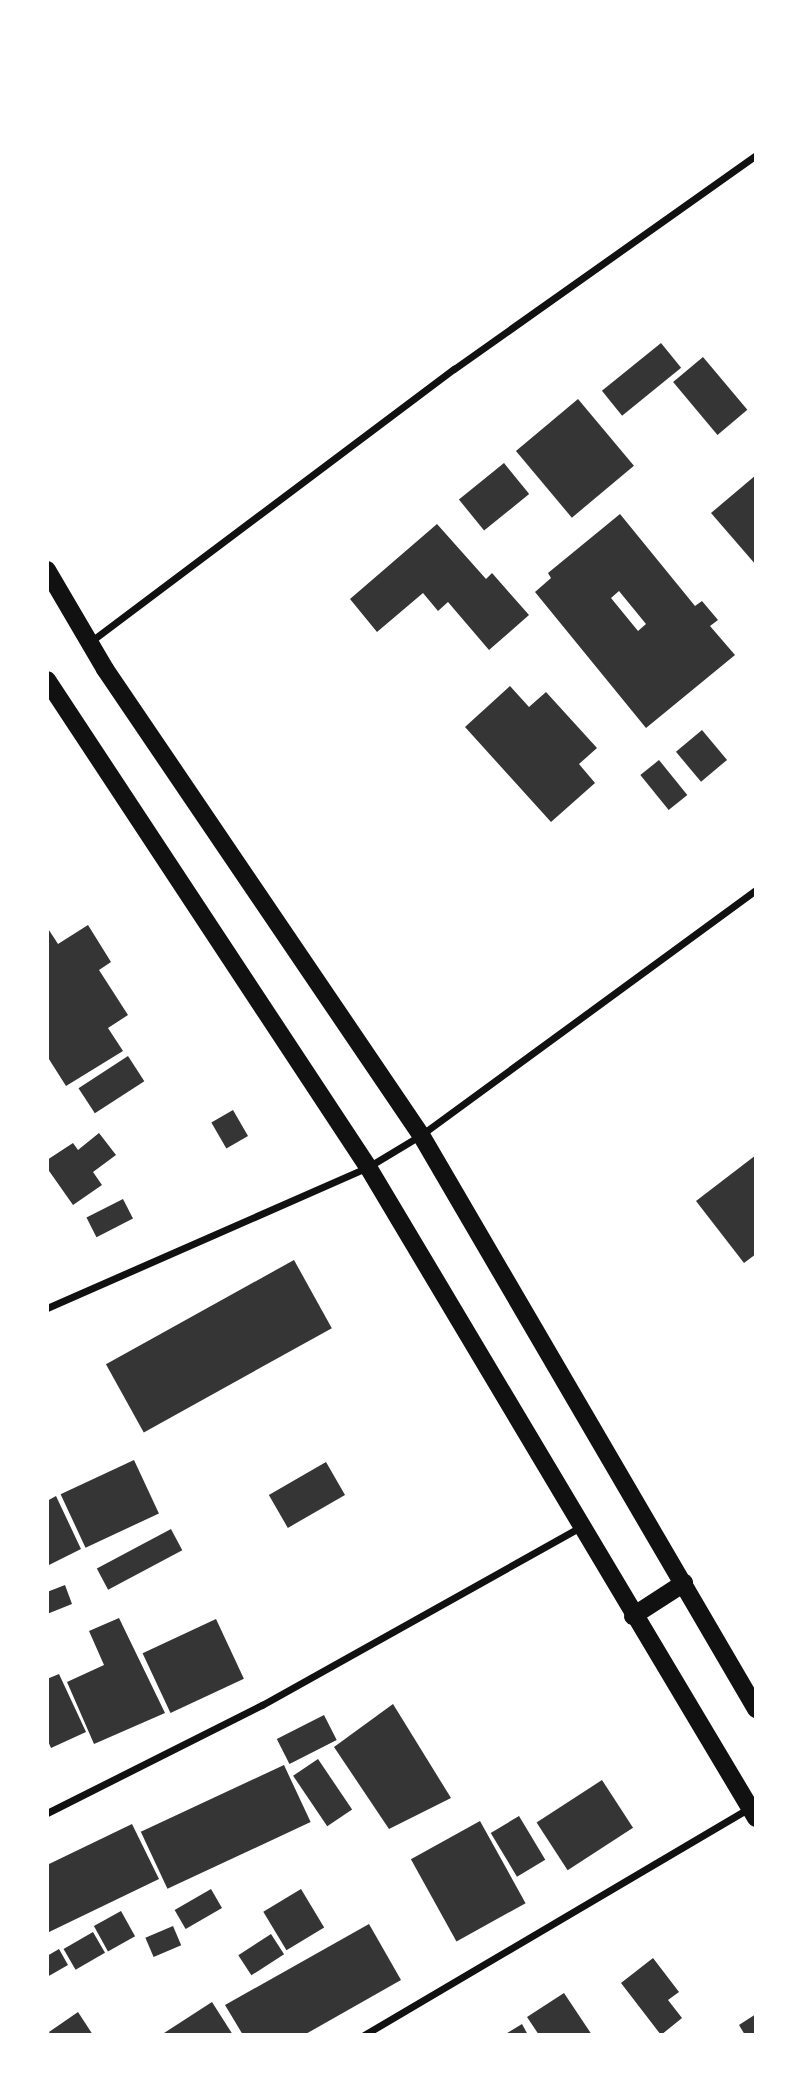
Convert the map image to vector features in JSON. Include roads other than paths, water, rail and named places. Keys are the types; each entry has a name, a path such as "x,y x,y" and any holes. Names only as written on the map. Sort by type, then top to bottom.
{"main road":[{"path":"47,570 90,642 421,1135 756,1709"},
{"path":"47,680 369,1167 583,1525 633,1616 753,1812"},
{"path":"633,1616 684,1583"}],"street":[{"path":"90,642 454,369 756,155"},
{"path":"47,1308 369,1167 421,1135 756,890"},
{"path":"47,1813 262,1705 583,1525"},
{"path":"364,2035 753,1812"}]}
